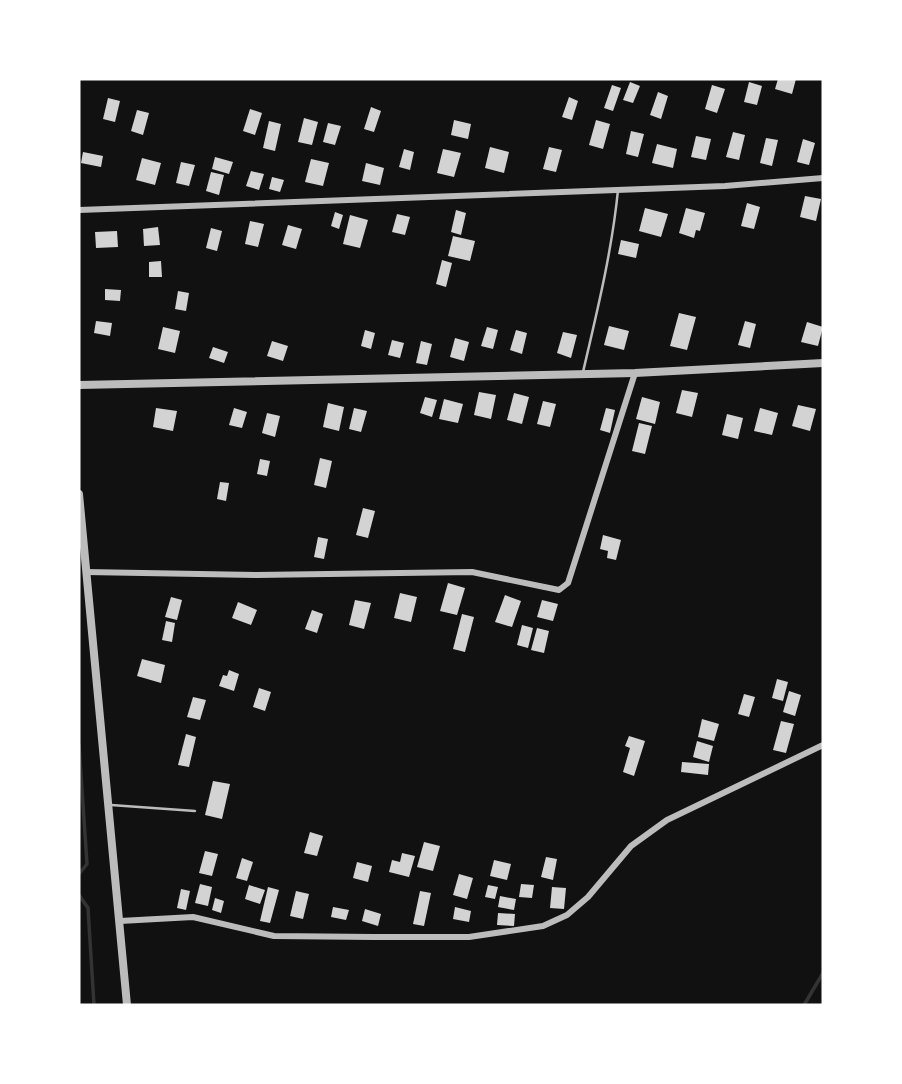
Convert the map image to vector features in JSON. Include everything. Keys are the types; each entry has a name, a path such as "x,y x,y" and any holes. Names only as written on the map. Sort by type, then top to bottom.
{"street":[{"path":"79,210 618,190 823,178"},
{"path":"79,385 635,373 823,363"},
{"path":"86,572 256,575 472,572 559,590 568,583 635,373"},
{"path":"79,494 127,1005"},
{"path":"120,921 193,917 274,936 469,937 543,926 567,915 589,897 631,846 667,820 823,745"}],"lane":[{"path":"582,374 602,276 613,242 618,190"},
{"path":"109,805 195,811"}],"building":[{"path":"778,79 796,79 792,94 775,89"},
{"path":"630,82 640,86 633,103 623,100"},
{"path":"749,82 762,86 757,105 744,102"},
{"path":"612,85 621,88 613,111 604,108"},
{"path":"712,85 725,89 717,113 705,109"},
{"path":"658,92 668,96 661,119 650,115"},
{"path":"569,97 578,101 572,120 562,117"},
{"path":"108,98 120,101 115,122 103,119"},
{"path":"371,107 381,111 374,132 364,129"},
{"path":"250,109 262,113 255,135 243,131"},
{"path":"137,110 149,113 143,135 131,131"},
{"path":"304,118 318,122 312,145 298,142"},
{"path":"454,120 471,124 468,139 451,135"},
{"path":"596,120 610,124 603,149 589,145"},
{"path":"269,121 281,124 275,151 263,148"},
{"path":"328,123 341,126 335,145 323,142"},
{"path":"631,131 644,134 638,157 626,154"},
{"path":"733,132 745,135 739,160 726,157"},
{"path":"696,136 711,139 706,160 691,157"},
{"path":"766,138 778,140 772,166 760,163"},
{"path":"803,139 815,143 809,165 797,162"},
{"path":"657,144 677,149 673,168 652,163"},
{"path":"490,147 509,152 504,173 485,168"},
{"path":"549,147 562,150 556,172 543,169"},
{"path":"404,149 414,152 410,170 399,167"},
{"path":"443,149 461,153 454,177 437,173"},
{"path":"83,152 103,156 101,167 81,163"},
{"path":"215,157 233,162 229,174 212,169"},
{"path":"142,158 161,163 155,185 136,180"},
{"path":"311,159 329,163 323,186 305,182"},
{"path":"181,162 195,165 189,186 176,183"},
{"path":"366,163 384,168 380,185 362,181"},
{"path":"251,171 264,174 259,190 246,186"},
{"path":"211,172 224,175 219,195 206,191"},
{"path":"272,177 284,180 280,192 269,189"},
{"path":"805,196 821,199 816,221 800,217"},
{"path":"747,203 760,207 754,229 741,226"},
{"path":"645,208 668,214 661,237 639,231"},
{"path":"686,208 705,213 700,231 696,230 694,238 679,233"},
{"path":"456,210 466,213 461,235 451,232"},
{"path":"335,212 343,215 339,229 331,226"},
{"path":"397,214 410,217 405,235 392,232"},
{"path":"350,215 368,220 360,248 343,244"},
{"path":"250,221 264,224 258,247 245,244"},
{"path":"288,225 302,229 296,249 282,245"},
{"path":"158,227 160,245 144,246 143,229"},
{"path":"211,228 222,231 217,251 206,248"},
{"path":"117,231 118,247 96,248 95,232"},
{"path":"453,236 475,241 470,261 448,256"},
{"path":"621,240 639,244 636,258 618,254"},
{"path":"442,260 452,263 446,287 436,284"},
{"path":"161,261 162,277 149,277 149,262"},
{"path":"105,289 121,290 120,301 105,300"},
{"path":"178,291 189,293 186,311 175,309"},
{"path":"679,313 696,317 687,350 670,346"},
{"path":"96,321 112,323 110,336 94,333"},
{"path":"745,321 756,324 750,348 738,345"},
{"path":"807,322 823,327 818,346 801,342"},
{"path":"609,326 629,331 624,350 604,345"},
{"path":"163,327 180,331 175,353 158,349"},
{"path":"487,327 498,330 493,349 481,346"},
{"path":"365,330 375,333 371,349 361,346"},
{"path":"516,330 527,333 522,354 510,350"},
{"path":"563,332 577,335 571,358 557,353"},
{"path":"455,338 469,342 464,361 450,357"},
{"path":"392,340 404,343 400,358 388,355"},
{"path":"272,341 288,346 283,361 267,356"},
{"path":"421,341 432,344 427,365 416,363"},
{"path":"213,347 228,352 224,363 209,358"},
{"path":"682,390 698,393 692,417 676,413"},
{"path":"479,392 496,395 491,419 474,415"},
{"path":"514,393 529,397 522,424 507,420"},
{"path":"425,397 437,400 432,417 420,413"},
{"path":"642,397 660,402 655,424 636,419"},
{"path":"444,399 463,404 458,423 439,419"},
{"path":"543,401 556,404 550,427 537,424"},
{"path":"328,403 344,407 339,431 323,427"},
{"path":"798,405 816,409 810,431 792,426"},
{"path":"156,408 177,411 173,431 153,427"},
{"path":"234,408 247,412 242,428 229,425"},
{"path":"354,408 367,411 361,432 349,429"},
{"path":"606,408 615,410 610,433 600,430"},
{"path":"760,408 778,413 772,435 754,431"},
{"path":"267,413 280,416 275,437 262,433"},
{"path":"727,414 743,418 738,439 722,435"},
{"path":"639,423 652,426 645,454 632,451"},
{"path":"320,458 332,461 326,488 314,485"},
{"path":"260,459 270,461 267,476 257,474"},
{"path":"220,482 229,483 226,501 217,499"},
{"path":"363,508 375,511 368,538 356,535"},
{"path":"603,535 621,540 616,560 607,558 608,551 600,549"},
{"path":"318,537 328,539 324,559 314,557"},
{"path":"448,583 465,588 457,615 440,611"},
{"path":"400,593 417,597 411,622 394,618"},
{"path":"505,595 521,601 512,627 495,622"},
{"path":"171,597 182,600 177,620 165,617"},
{"path":"355,600 371,603 364,629 349,625"},
{"path":"542,600 558,604 553,621 537,617"},
{"path":"238,602 257,610 251,625 232,618"},
{"path":"312,610 323,614 317,633 305,629"},
{"path":"462,614 474,617 465,652 453,649"},
{"path":"166,621 175,623 172,642 162,640"},
{"path":"522,625 533,628 528,648 517,645"},
{"path":"537,628 549,631 544,653 531,650"},
{"path":"142,659 165,665 161,683 137,676"},
{"path":"229,670 239,674 234,691 219,686 223,675 227,676"},
{"path":"777,679 788,682 783,701 772,698"},
{"path":"259,688 271,692 265,711 253,707"},
{"path":"789,691 801,695 795,716 783,712"},
{"path":"744,694 755,697 749,717 738,714"},
{"path":"193,697 206,700 200,720 187,717"},
{"path":"702,719 719,724 714,741 698,737"},
{"path":"781,721 794,724 786,753 773,750"},
{"path":"186,734 196,737 189,767 178,765"},
{"path":"629,736 645,741 634,776 623,772 630,748 625,746"},
{"path":"697,741 713,746 709,762 693,757"},
{"path":"682,762 709,764 708,775 681,772"},
{"path":"213,781 230,784 222,819 205,815"},
{"path":"310,832 323,836 317,856 304,853"},
{"path":"424,842 440,846 433,871 417,867"},
{"path":"205,851 218,854 212,876 199,873"},
{"path":"402,853 415,856 409,877 389,872 392,860 400,862"},
{"path":"546,857 557,859 553,880 541,877"},
{"path":"242,858 253,862 247,881 236,878"},
{"path":"494,860 511,864 507,880 490,876"},
{"path":"357,862 372,866 368,882 353,878"},
{"path":"459,874 473,878 467,899 453,895"},
{"path":"200,884 212,887 208,906 195,903"},
{"path":"521,884 534,885 532,898 519,897"},
{"path":"249,885 265,890 260,904 245,899"},
{"path":"488,885 498,887 495,899 485,897"},
{"path":"268,887 279,890 270,923 260,921"},
{"path":"552,887 566,888 564,909 550,908"},
{"path":"181,889 190,891 186,910 177,908"},
{"path":"296,891 309,894 303,919 290,916"},
{"path":"420,891 431,893 424,926 413,924"},
{"path":"500,896 516,899 514,910 498,907"},
{"path":"215,898 224,901 221,913 212,910"},
{"path":"333,907 349,910 346,920 331,917"},
{"path":"455,907 471,911 469,922 453,919"},
{"path":"365,909 381,914 378,926 362,921"},
{"path":"498,913 515,914 514,926 497,925"}],"waterway":[{"path":"79,745 87,864 79,874"},
{"path":"79,895 88,908 94,1005"},
{"path":"804,1005 823,973"}]}
